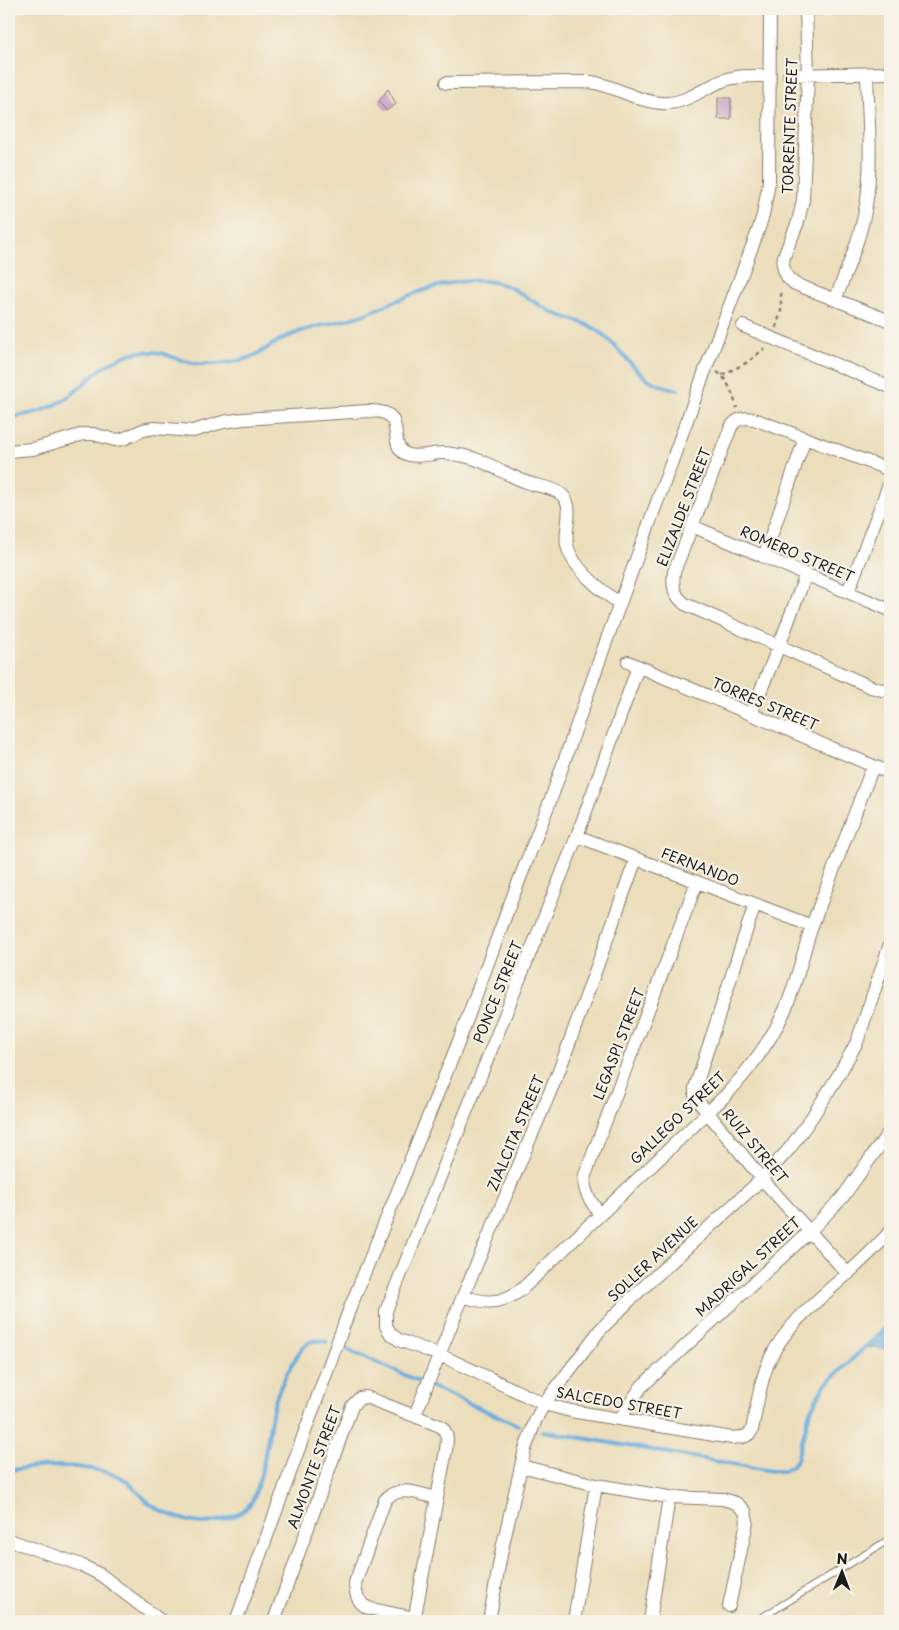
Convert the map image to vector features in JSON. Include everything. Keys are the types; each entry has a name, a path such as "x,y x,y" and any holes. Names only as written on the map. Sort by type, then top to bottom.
{"street":[{"path":"236,1621 350,1308 458,1046 552,796 620,604 763,215 769,182 770,9"},
{"name":"TORRENTE STREET","path":"806,9 808,75 803,200 798,222 784,256 784,270 788,278 796,284 834,300"},
{"path":"789,76 890,73"},
{"path":"867,74 869,166 866,204 856,245 834,300 890,321"},
{"path":"446,83 592,82 605,84 654,103 670,104 689,98 705,88 724,80 736,77 770,76"},
{"path":"743,326 890,387"},
{"path":"9,451 33,449 84,434 93,434 115,440 154,428 193,431 223,422 243,419 368,411 380,412 387,414 392,419 397,443 402,452 408,455 443,453 461,455 478,460 521,481 558,492 564,497 568,507 566,534 567,546 571,555 592,580 620,604"},
{"path":"740,419 754,419 890,470"},
{"name":"ELIZALDE STREET","path":"740,419 734,422 731,427 674,572 672,582 674,591 685,604 871,687 882,690 890,689"},
{"path":"764,556 805,438"},
{"path":"848,592 890,482"},
{"name":"ROMERO STREET","path":"692,526 890,610"},
{"path":"750,714 779,646 806,574"},
{"name":"TORRES STREET","path":"633,665 890,773"},
{"name":"PONCE STREET","path":"386,1326 386,1312 577,836 633,665"},
{"name":"GALLEGO STREET","path":"463,1296 490,1302 507,1298 527,1285 739,1081 772,1033 784,1011 812,926 873,766"},
{"name":"FERNANDO","path":"577,836 812,926"},
{"name":"ZIALCITA STREET","path":"415,1415 463,1296 559,1071 636,859"},
{"name":"LEGASPI STREET","path":"600,1214 587,1196 585,1175 698,882"},
{"name":"RUIZ STREET","path":"755,904 695,1088 698,1101 762,1179 848,1274"},
{"name":"SOLLER AVENUE","path":"489,1621 502,1549 521,1466 530,1435 544,1404 600,1330 636,1294 762,1179 790,1148 838,1076 857,1042 890,944"},
{"name":"MADRIGAL STREET","path":"620,1419 641,1387 810,1231 842,1198 890,1131"},
{"path":"848,1274 890,1232"},
{"name":"SALCEDO STREET","path":"386,1326 391,1334 399,1340 440,1355 544,1404 571,1411 732,1438 750,1434 762,1380 770,1359 782,1338 818,1299 848,1274"},
{"name":"ALMONTE STREET","path":"274,1621 352,1406 360,1398 366,1397 440,1426 447,1434 446,1450 414,1619"},
{"path":"521,1466 596,1485 669,1497 723,1499 736,1503 745,1511 748,1522 729,1606"},
{"path":"574,1621 596,1485"},
{"path":"414,1619 362,1605 355,1592 355,1583 384,1500 390,1494 406,1490 437,1498"},
{"path":"650,1621 669,1497"},
{"path":"9,1540 81,1564 101,1576 162,1621"}],"lane":[{"path":"756,1621 890,1540"}],"path":[{"path":"722,375 731,392 740,419"}],"water":[{"path":"890,1321 890,1350 864,1347"}],"building":[{"path":"388,89 396,104 386,111 379,101"},
{"path":"718,98 731,98 731,119 718,119"}],"waterway":[{"path":"9,417 34,413 58,404 94,374 107,365 130,354 142,352 159,353 200,364 236,361 256,355 282,339 299,332 357,317 427,289 459,282 476,281 492,282 516,290 558,315 596,329 646,378 657,384 678,390"},
{"path":"9,1470 64,1466 105,1472 122,1478 149,1503 174,1516 202,1523 228,1518 241,1512 253,1499 260,1479 275,1401 296,1358 302,1348 310,1342 327,1342"},
{"path":"542,1431 772,1471 783,1471 792,1466 797,1460 810,1411 824,1386 866,1346"},
{"path":"348,1350 518,1425"}]}
